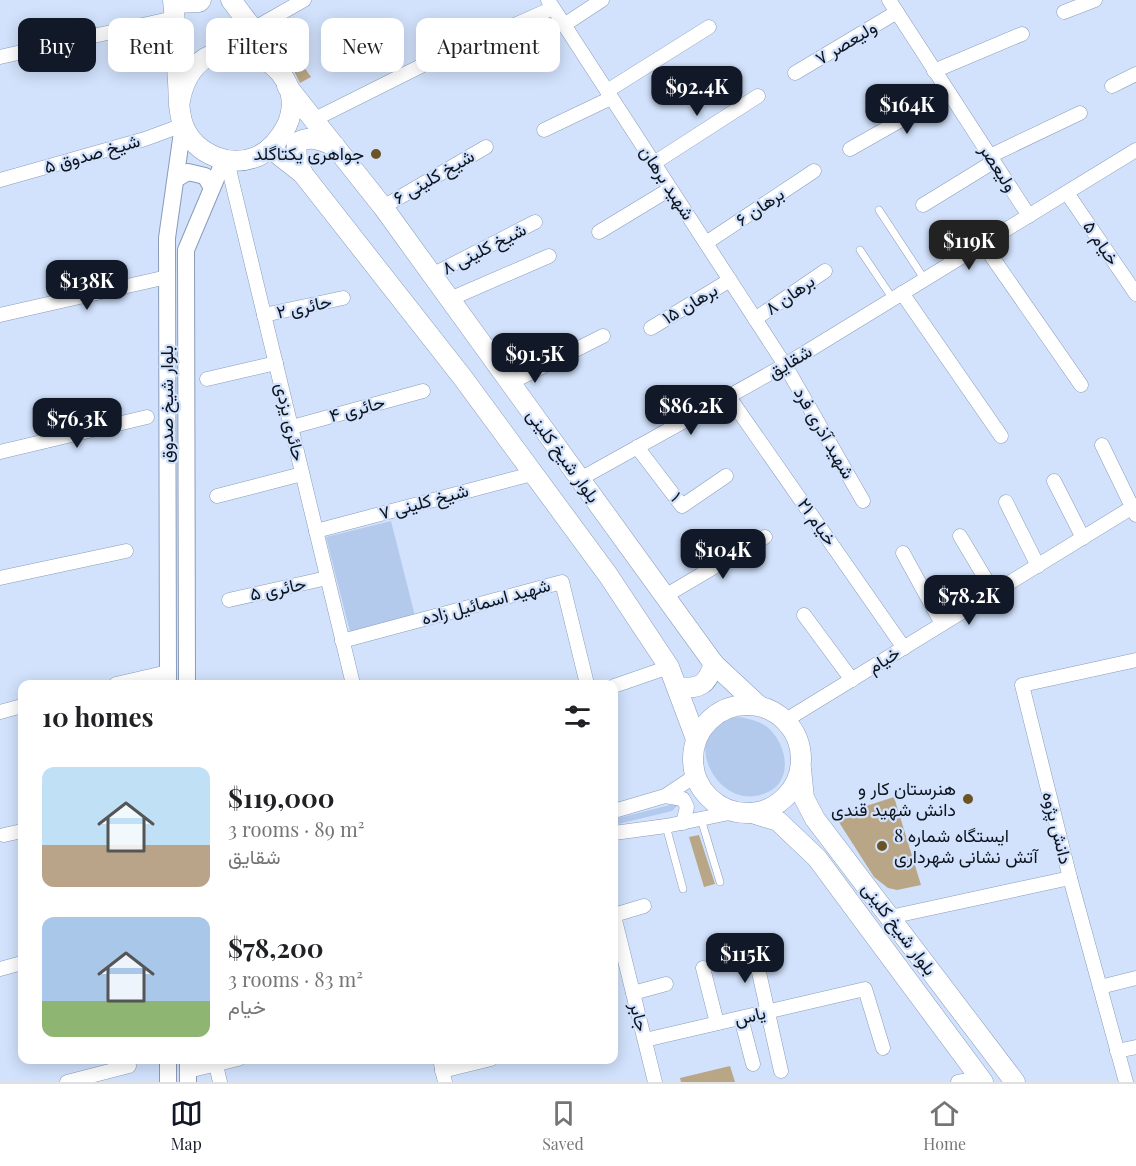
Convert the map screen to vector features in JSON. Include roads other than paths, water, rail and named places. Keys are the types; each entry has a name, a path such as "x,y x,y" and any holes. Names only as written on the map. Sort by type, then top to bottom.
{"main road":[{"path":"181,116 182,89 189,74 201,61 216,53 233,50 250,52 266,59 283,78 291,103 289,120 282,136 270,148 257,156 243,160 226,160 207,153 192,141 181,116 174,7 201,0"},
{"name":"بلوار شیخ کلینی","path":"231,0 245,18"},
{"name":"بلوار شیخ کلینی","path":"279,72 383,207 714,663 758,705"},
{"path":"303,174 297,158 298,142 306,138 317,139 335,146"},
{"name":"بلوار شیخ کلینی","path":"270,148 303,174 463,378 608,575 669,668 696,739"},
{"path":"678,687 695,688 708,680 714,663"},
{"path":"742,704 758,705 786,720 796,734 801,751 801,768 795,785 784,799 770,809 743,812 717,804 704,792 695,776 692,757 696,739 707,722 723,710 742,704"},
{"name":"بلوار شیخ کلینی","path":"801,768 804,798 815,819 1015,1082"},
{"name":"بلوار شیخ کلینی","path":"743,812 778,821 817,858 982,1080"},
{"path":"868,927 890,917"}],"street":[{"path":"272,18 304,0"},
{"path":"564,25 602,0"},
{"name":"ولیعصر","path":"889,0 1029,216"},
{"path":"1064,12 1095,0"},
{"path":"523,18 551,4"},
{"name":"شهید برهان","path":"551,4 785,365"},
{"path":"0,57 174,7"},
{"name":"ولیعصر ۷","path":"795,73 897,12"},
{"path":"544,130 609,94 709,27"},
{"path":"934,70 1022,34"},
{"path":"315,119 416,68"},
{"path":"1112,86 1136,74"},
{"path":"850,150 949,93"},
{"path":"654,163 758,96"},
{"path":"923,205 992,159 1080,113"},
{"name":"بلوار شیخ صدوق","path":"168,678 167,238 176,179 181,116"},
{"name":"شیخ صدوق ۵","path":"0,180 145,139 181,116"},
{"name":"شیخ کلینی ۶","path":"383,207 486,147"},
{"name":"شقایق","path":"580,479 785,365 1136,150"},
{"name":"بلوار شیخ صدوق","path":"187,680 186,250 226,160"},
{"name":"حائری یزدی","path":"226,160 352,680"},
{"name":"برهان ۶","path":"706,243 814,171"},
{"path":"176,179 188,172 205,176 212,188"},
{"path":"599,232 670,189"},
{"name":"خیام ۵","path":"1067,192 1136,294"},
{"name":"شیخ کلینی ۸","path":"432,275 535,222"},
{"path":"983,244 1081,385"},
{"path":"450,299 549,256"},
{"name":"برهان ۸","path":"755,319 825,271"},
{"path":"0,315 167,277"},
{"name":"برهان ۱۵","path":"651,328 730,280"},
{"path":"897,296 1001,436"},
{"name":"حائری ۲","path":"264,315 343,298"},
{"path":"510,382 603,336"},
{"path":"207,379 276,363"},
{"name":"شهید آذری فرد","path":"785,365 863,501"},
{"name":"حائری ۴","path":"292,427 423,391"},
{"name":"خیام ۲۱","path":"729,397 904,648"},
{"path":"0,452 147,417"},
{"path":"1102,445 1135,509"},
{"name":"۱","path":"637,447 682,506 726,476"},
{"path":"217,496 302,474"},
{"name":"شیخ کلینی ۷","path":"316,531 532,474"},
{"path":"1054,482 1083,538"},
{"path":"1006,502 1038,566"},
{"name":"خیام","path":"786,720 1083,538 1135,509"},
{"path":"960,536 993,593"},
{"path":"665,596 765,537"},
{"path":"0,578 126,551"},
{"path":"903,553 942,624"},
{"name":"حائری ۵","path":"229,600 327,578"},
{"name":"شهید اسمائیل زاده","path":"342,641 562,582 586,680"},
{"path":"804,615 852,680"},
{"name":"دانش پژوه","path":"1126,1082 1070,878 1022,685 1136,660"},
{"path":"618,685 669,668"},
{"path":"151,680 168,678"},
{"path":"0,712 18,707"},
{"path":"618,810 665,796 695,776"},
{"path":"665,796 683,799 687,807 683,823"},
{"path":"618,832 743,812"},
{"path":"3,835 18,832"},
{"path":"890,917 1070,878"},
{"path":"618,915 644,906"},
{"name":"جابر","path":"618,932 655,1082"},
{"path":"754,950 781,1071"},
{"path":"0,969 18,964"},
{"path":"703,968 717,1023"},
{"path":"1100,987 1136,978"},
{"path":"633,993 666,984"},
{"name":"یاس","path":"645,1040 865,988 883,1048"},
{"path":"741,1018 753,1064"},
{"path":"1117,1051 1136,1047"},
{"path":"168,1064 168,1082"},
{"path":"188,1071 220,1064"},
{"path":"442,1071 471,1064"},
{"path":"216,1065 220,1082"},
{"path":"67,1082 129,1066"},
{"path":"958,1082 982,1080"}],"lane":[{"path":"879,210 925,279"},
{"path":"860,250 897,296"},
{"path":"701,819 720,882"},
{"path":"666,826 683,889"}],"place":[{"name":"جواهری یکتاگلد","path":"376,154"},
{"name":"هنرستان کار و دانش شهید قندی","path":"968,799"},
{"name":"ایستگاه شماره 8 آتش نشانی شهرداری","path":"882,846"}]}
